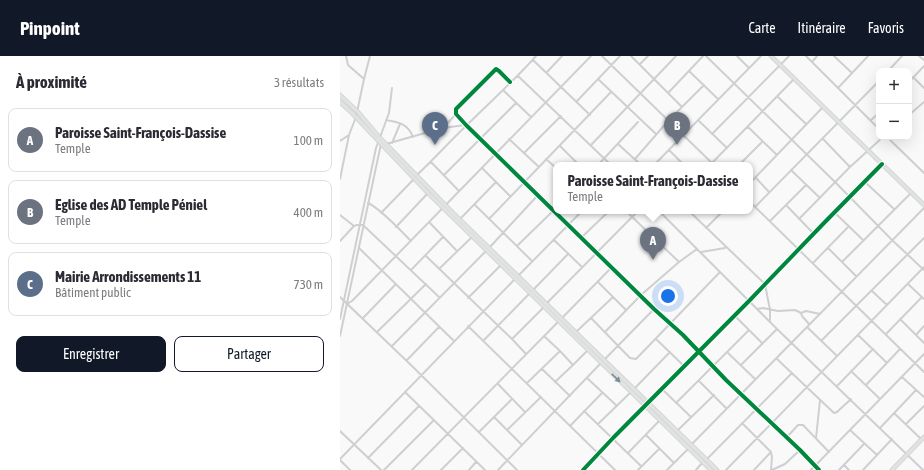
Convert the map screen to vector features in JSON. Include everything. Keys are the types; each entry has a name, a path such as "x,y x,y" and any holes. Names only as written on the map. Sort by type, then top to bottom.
{"main road":[{"path":"771,56 923,204"},
{"path":"340,95 358,112 380,140 386,144 416,177 428,193 460,219 490,248 601,364 660,420 707,459 717,470"},
{"path":"340,102 380,140 501,265 517,277"},
{"path":"545,305 562,318 677,431 711,470"},
{"path":"892,470 923,438"}],"street":[{"path":"346,56 348,65 364,79"},
{"path":"340,179 348,135 358,112 370,56"},
{"path":"381,213 466,125 518,76 536,56"},
{"path":"547,72 562,56"},
{"path":"347,304 411,241 591,56"},
{"path":"602,56 710,162"},
{"path":"577,101 620,56"},
{"path":"631,56 669,92 682,107"},
{"path":"640,64 648,56"},
{"path":"591,145 676,56"},
{"path":"669,92 705,56 836,182 892,240 924,268 726,470"},
{"path":"737,56 749,68"},
{"path":"657,162 761,56"},
{"path":"712,134 789,56"},
{"path":"806,56 876,126"},
{"path":"812,62 817,56"},
{"path":"834,56 852,73"},
{"path":"862,56 865,59"},
{"path":"838,88 868,56"},
{"path":"891,68 902,56"},
{"path":"919,56 924,60"},
{"path":"533,60 590,115"},
{"path":"924,66 913,77 924,88"},
{"path":"443,128 456,114 456,109 496,69 510,82"},
{"path":"690,71 718,99"},
{"path":"518,76 546,101 608,162"},
{"path":"714,162 794,79"},
{"path":"598,80 626,108 656,134"},
{"path":"876,84 755,207 924,372"},
{"path":"635,159 668,121 704,85"},
{"path":"340,319 360,224 386,120 392,88"},
{"path":"503,90 531,117"},
{"path":"489,219 611,92"},
{"path":"778,96 806,124"},
{"path":"912,112 924,102"},
{"path":"444,175 516,104"},
{"path":"340,108 343,105"},
{"path":"753,180 823,107"},
{"path":"456,114 538,195 553,207"},
{"path":"524,153 561,116"},
{"path":"871,121 876,116"},
{"path":"386,120 400,123 408,127 413,137"},
{"path":"698,120 727,148"},
{"path":"601,162 638,122"},
{"path":"392,143 400,123"},
{"path":"386,144 443,128 466,125"},
{"path":"748,127 777,155"},
{"path":"340,141 348,135"},
{"path":"510,139 539,167"},
{"path":"822,139 850,166"},
{"path":"340,336 380,140"},
{"path":"799,219 850,166 880,140"},
{"path":"890,140 924,173"},
{"path":"742,162 762,142"},
{"path":"618,144 638,162"},
{"path":"560,146 576,162"},
{"path":"669,150 680,162"},
{"path":"546,159 553,165"},
{"path":"431,162 459,191"},
{"path":"583,470 882,164"},
{"path":"482,168 510,196"},
{"path":"791,170 820,198"},
{"path":"756,178 769,192"},
{"path":"460,219 496,182"},
{"path":"865,182 894,209"},
{"path":"770,221 806,185"},
{"path":"396,227 428,193"},
{"path":"842,262 911,193"},
{"path":"490,248 538,195"},
{"path":"368,203 411,241"},
{"path":"667,470 892,240 923,204"},
{"path":"475,205 532,261"},
{"path":"786,205 813,234"},
{"path":"518,246 553,211"},
{"path":"834,212 863,240"},
{"path":"559,214 568,225 819,470"},
{"path":"350,470 340,459 482,311 579,214"},
{"path":"582,237 606,214"},
{"path":"629,214 679,262"},
{"path":"512,340 635,214"},
{"path":"662,214 777,329 923,469"},
{"path":"692,214 764,284 770,310 770,322"},
{"path":"706,228 719,214"},
{"path":"340,215 354,226"},
{"path":"429,222 457,251"},
{"path":"340,242 354,226 360,224 363,225 439,298"},
{"path":"813,263 849,226"},
{"path":"439,269 473,236"},
{"path":"411,270 443,237"},
{"path":"821,341 924,238"},
{"path":"554,240 582,268"},
{"path":"358,247 454,341"},
{"path":"701,252 726,248"},
{"path":"828,248 856,276"},
{"path":"605,332 641,295 679,262 697,249"},
{"path":"392,346 487,250"},
{"path":"484,340 568,254"},
{"path":"426,256 526,354"},
{"path":"468,298 501,265"},
{"path":"412,470 612,267"},
{"path":"591,318 633,360 656,339 720,272"},
{"path":"598,282 626,310"},
{"path":"363,318 395,284"},
{"path":"377,332 426,284"},
{"path":"886,334 923,298 908,284"},
{"path":"872,291 887,306"},
{"path":"340,297 407,360 517,470"},
{"path":"576,332 613,297"},
{"path":"498,470 521,444 555,412 654,309"},
{"path":"757,309 795,310 801,313 809,324"},
{"path":"801,313 806,311 820,314"},
{"path":"734,315 762,343"},
{"path":"900,319 924,343"},
{"path":"468,326 484,340 613,469"},
{"path":"916,335 924,326"},
{"path":"407,360 440,327"},
{"path":"806,327 837,356"},
{"path":"741,365 777,329"},
{"path":"676,403 749,330"},
{"path":"858,335 886,363"},
{"path":"544,336 573,365"},
{"path":"656,339 684,366"},
{"path":"837,386 873,349"},
{"path":"866,385 900,349"},
{"path":"555,382 588,350"},
{"path":"527,383 560,352"},
{"path":"634,389 670,352"},
{"path":"727,352 755,379"},
{"path":"811,470 916,364 924,354"},
{"path":"777,359 835,413 851,399"},
{"path":"542,369 570,396"},
{"path":"851,371 880,399"},
{"path":"707,459 792,373"},
{"path":"902,377 924,397"},
{"path":"587,378 617,406"},
{"path":"699,381 727,409"},
{"path":"498,384 525,412"},
{"path":"662,389 691,417"},
{"path":"880,428 916,390"},
{"path":"405,392 433,421 485,470"},
{"path":"598,424 631,392"},
{"path":"570,426 602,393"},
{"path":"677,431 714,395"},
{"path":"507,430 540,397"},
{"path":"479,432 512,399"},
{"path":"816,438 820,400"},
{"path":"368,458 419,406"},
{"path":"906,424 924,406"},
{"path":"584,412 641,466"},
{"path":"894,413 923,438"},
{"path":"494,417 521,444"},
{"path":"628,453 660,420"},
{"path":"384,470 433,421"},
{"path":"742,423 771,452 772,470 785,464 800,450"},
{"path":"786,437 801,425 829,452"},
{"path":"850,430 877,455"},
{"path":"340,431 381,470"},
{"path":"646,435 674,463"},
{"path":"863,470 892,439"},
{"path":"839,470 864,444"},
{"path":"441,470 463,448"},
{"path":"638,470 659,448"},
{"path":"754,470 771,452"},
{"path":"469,470 477,462"},
{"path":"696,470 703,462"},
{"path":"844,465 849,470"}],"cycle path":[{"path":"510,82 496,69 456,109 456,114 553,210"},
{"path":"583,470 882,164"},
{"path":"557,214 654,309 683,335 726,380 819,470"}],"place":[{"name":"Mairie Arrondissements 11","path":"435,145"},
{"name":"Eglise des AD Temple Péniel","path":"677,145"},
{"name":"Paroisse Saint-François-Dassise","path":"653,260"}]}
